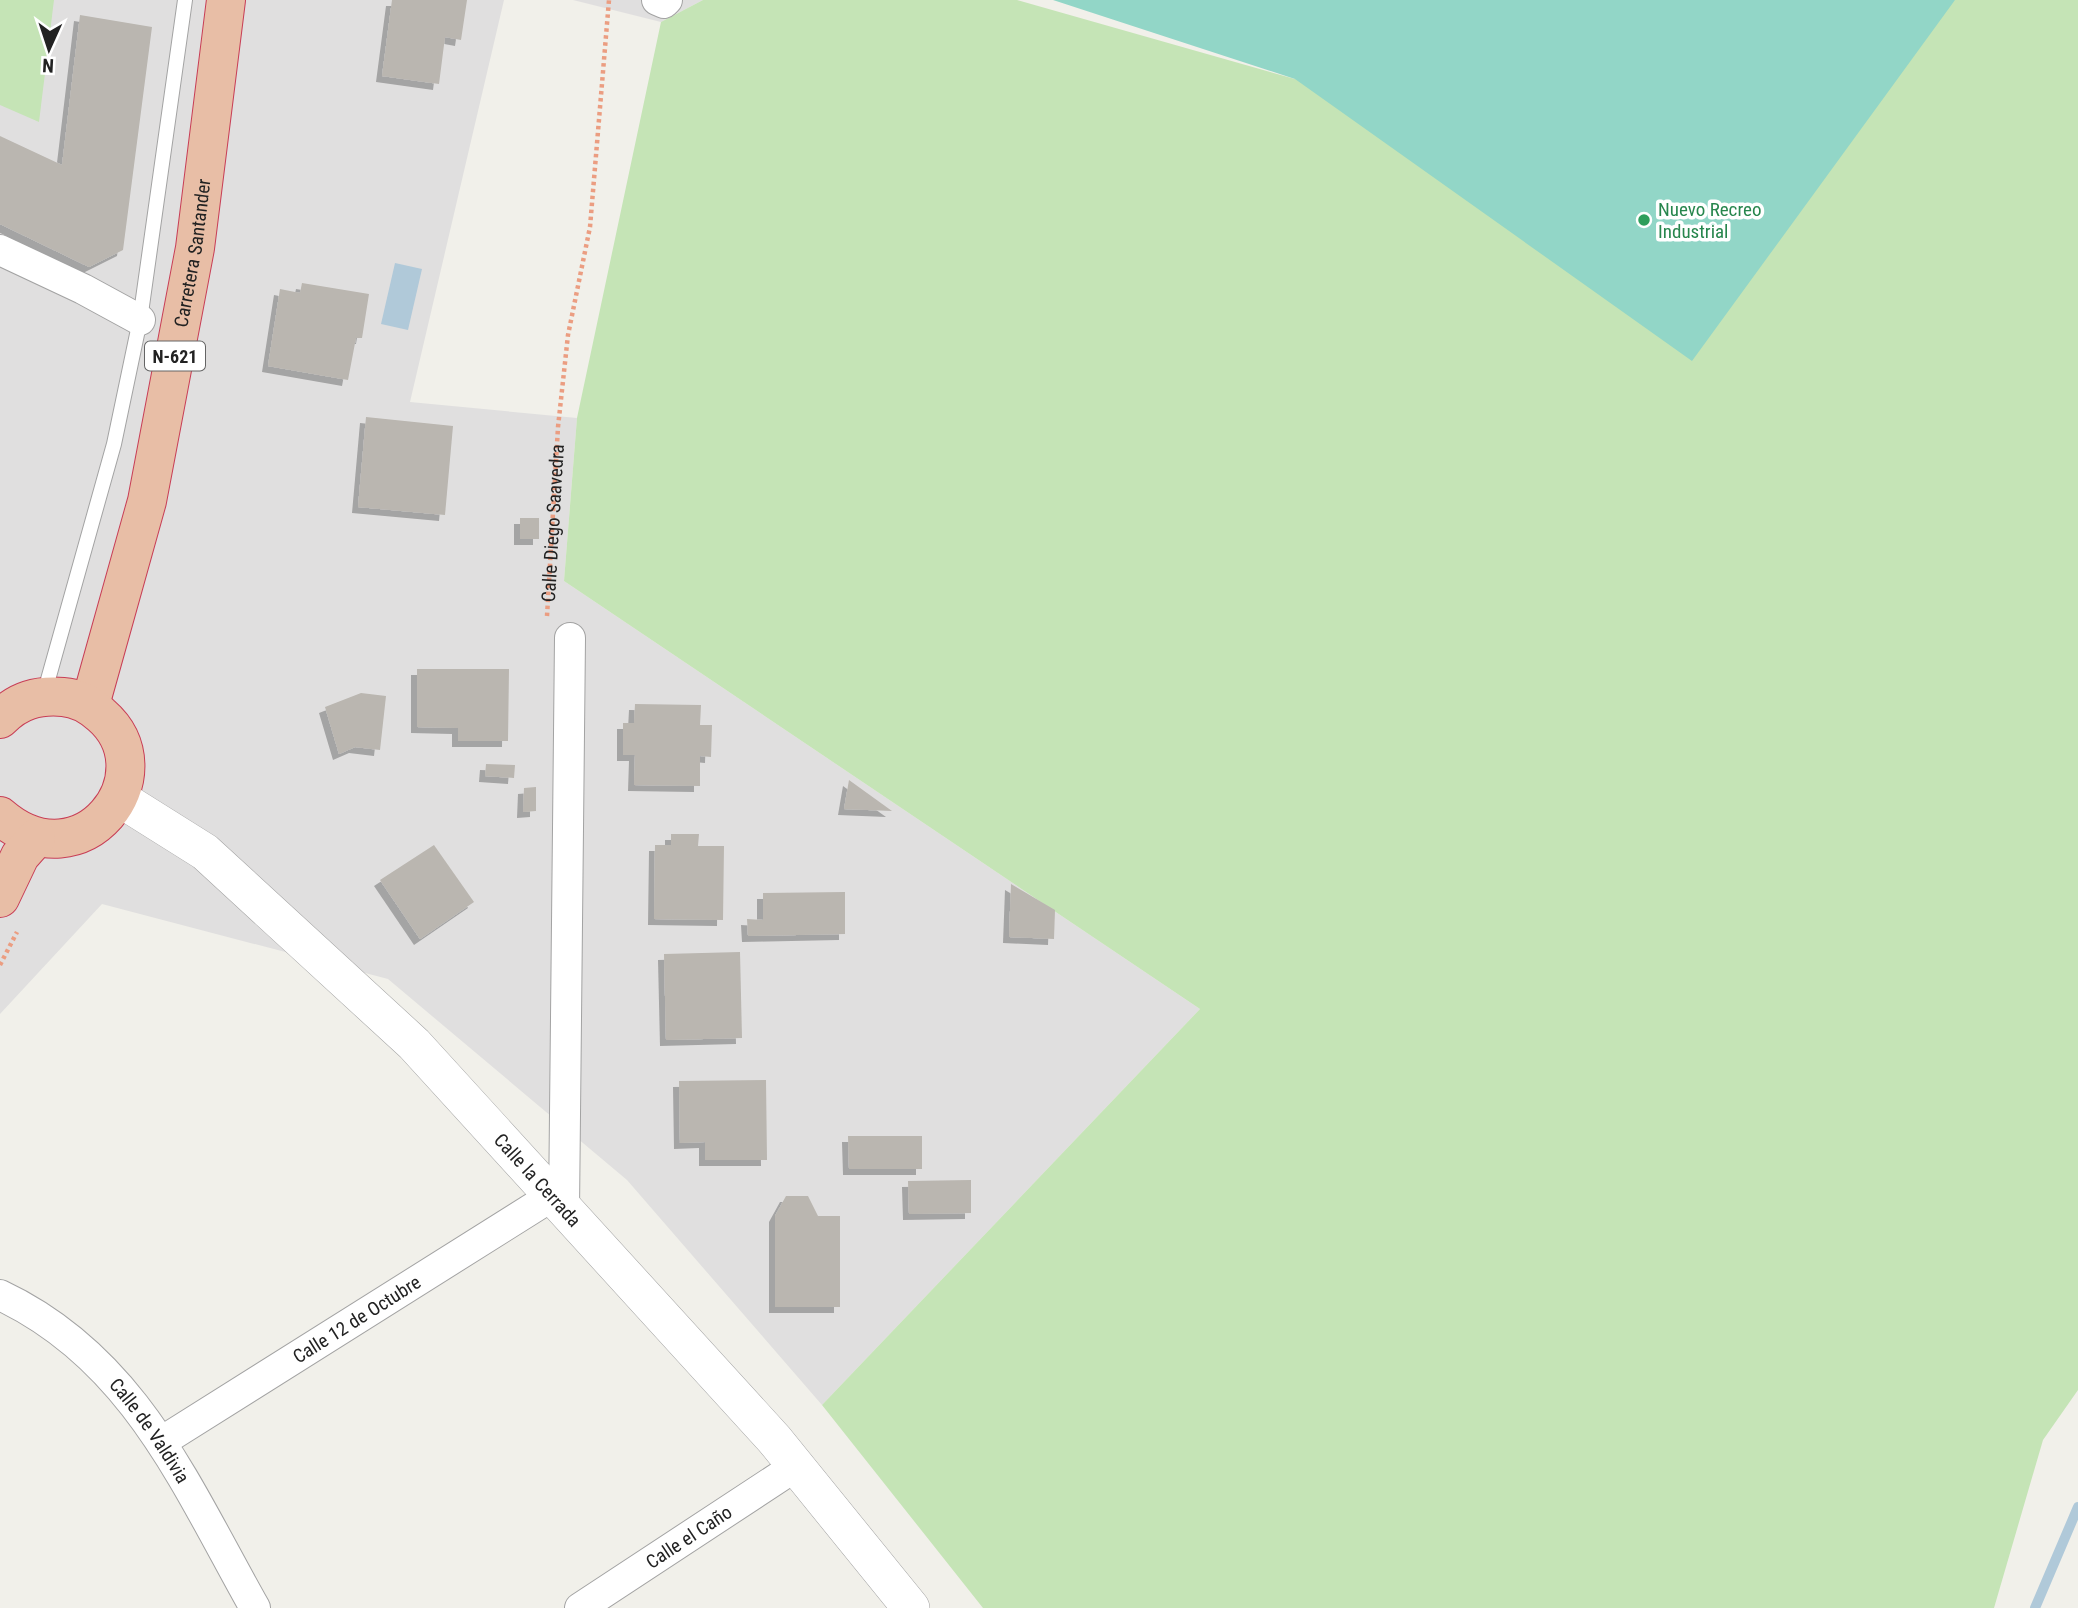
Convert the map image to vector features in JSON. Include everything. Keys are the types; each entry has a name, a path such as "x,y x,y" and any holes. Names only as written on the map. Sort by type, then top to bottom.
{"highway":[{"name":"Carretera Santander","path":"90,705 153,474 195,248 226,0"},
{"path":"0,719 9,709 43,695 72,698 90,705 108,721 121,742 126,766 119,798 98,824 79,835 58,840 36,838 15,829 0,816"},
{"path":"11,910 19,856 36,838"}],"street":[{"path":"657,0 664,3 667,0"},
{"path":"0,250 83,289 140,320"},
{"path":"558,1202 570,638"},
{"name":"Calle la Cerrada","path":"119,798 205,852 414,1044 796,1466 912,1608"},
{"name":"Calle 12 de Octubre","path":"161,1442 558,1202"},
{"name":"Calle de Valdivia","path":"0,1295 29,1308 79,1344 116,1379 161,1442 255,1608"},
{"name":"Calle el Caño","path":"580,1608 796,1466"}],"lane":[{"path":"43,695 114,444 140,320 185,0"}],"path":[{"name":"Calle Diego Saavedra","path":"570,638 547,617 557,440 568,335 590,227 609,0"},
{"path":"0,965 11,910"}],"shaded area":[{"path":"0,0 504,0 410,402 577,418 564,581 1200,1009 822,1405 627,1180 388,979 102,904 0,1014"},
{"path":"573,0 703,0 661,22"},
{"name":"Nuevo Recreo Industrial","path":"1053,0 1955,0 1692,361 1295,79"},
{"path":"395,263 422,269 408,330 381,324"}],"green space":[{"path":"0,0 54,0 39,122 0,105"},
{"path":"703,0 1017,0 1295,79 1955,0 2078,0 2078,1390 2043,1440 1994,1608 983,1608 822,1405 1200,1009 564,581 577,418 661,22"}],"building":[{"path":"392,0 467,0 461,40 445,37 439,84 382,76"},
{"path":"80,15 152,27 123,250 89,267 0,224 0,136 62,165"},
{"path":"302,283 369,294 362,338 356,338 348,380 268,366 280,289 300,293"},
{"path":"366,417 453,426 445,515 358,507"},
{"path":"520,518 539,518 539,539 520,539"},
{"path":"417,669 509,669 508,741 458,741 458,728 417,727"},
{"path":"361,693 386,696 380,750 355,747 339,754 325,707"},
{"path":"635,704 701,705 700,725 712,725 711,757 700,756 700,786 634,785 635,755 623,755 623,723 634,723"},
{"path":"486,764 515,765 514,778 485,776"},
{"path":"849,780 892,811 844,809"},
{"path":"536,787 536,811 523,812 524,788"},
{"path":"671,834 699,834 698,846 724,846 723,920 654,919 655,845 671,845"},
{"path":"434,845 474,902 420,939 380,880"},
{"path":"1011,884 1055,910 1054,939 1009,937"},
{"path":"845,892 845,934 748,936 747,919 763,920 763,893"},
{"path":"740,952 742,1038 666,1040 664,954"},
{"path":"766,1080 767,1160 705,1160 705,1142 680,1143 679,1081"},
{"path":"848,1136 922,1136 922,1169 849,1169"},
{"path":"971,1180 971,1213 909,1214 908,1181"},
{"path":"786,1196 808,1196 818,1216 840,1216 840,1307 775,1307 775,1216"}],"waterway":[{"path":"2035,1608 2078,1507"}],"place":[{"name":"Nuevo Recreo Industrial","path":"1644,220"}]}
